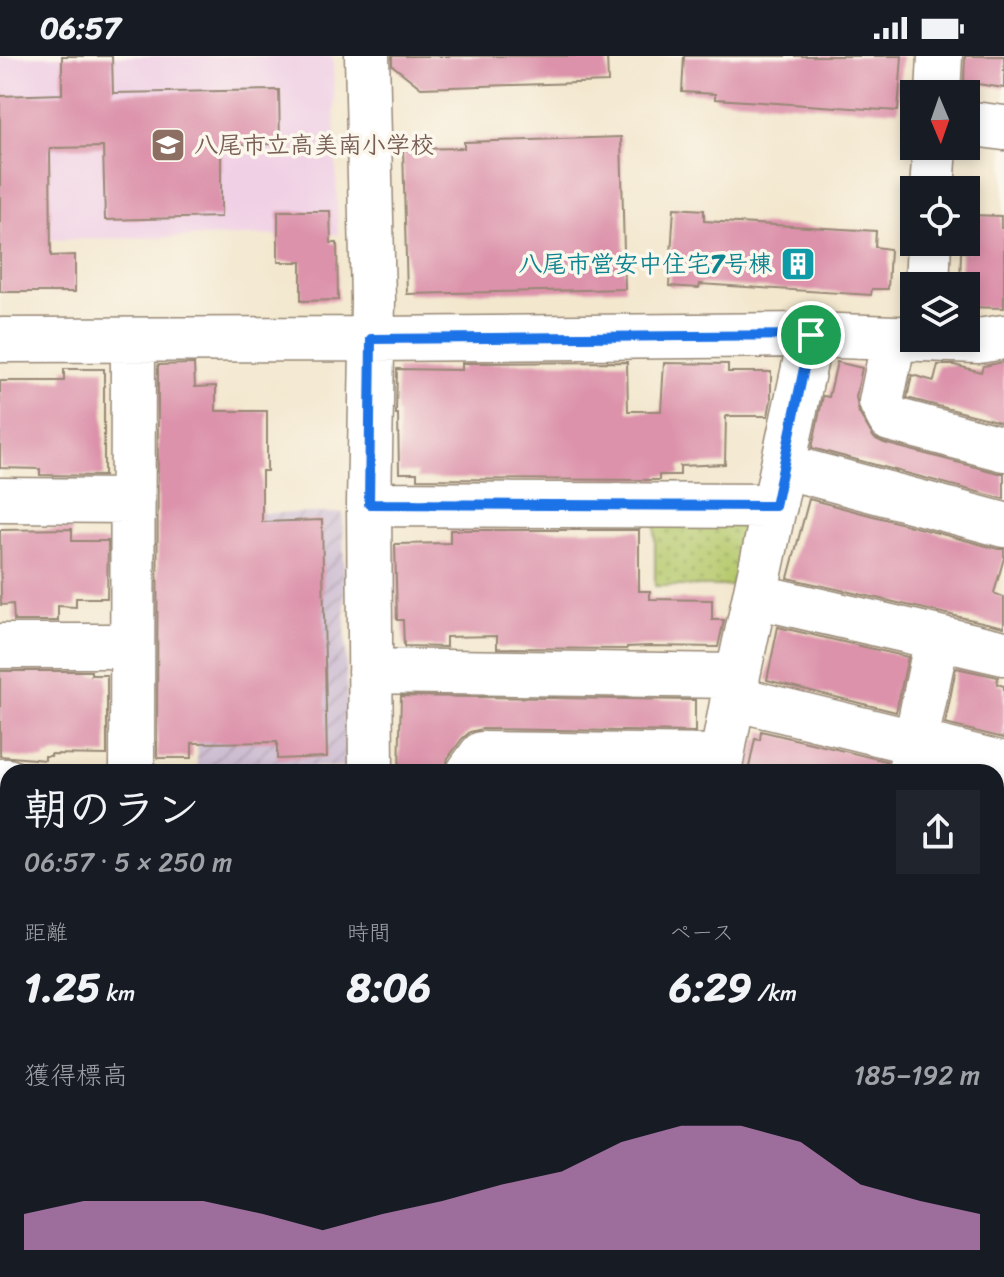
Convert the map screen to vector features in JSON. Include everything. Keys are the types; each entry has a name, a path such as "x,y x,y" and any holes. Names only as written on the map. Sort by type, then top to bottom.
{"street":[{"path":"367,56 373,299 369,504 371,764"},
{"path":"939,80 940,56"},
{"path":"980,125 1004,128"},
{"path":"475,764 482,754 721,764 811,335"},
{"path":"0,340 811,335 900,338"},
{"path":"980,341 1004,337"},
{"path":"132,764 133,340"},
{"path":"907,352 881,402 890,419 1004,449"},
{"path":"369,504 779,486 1004,525"},
{"path":"0,500 132,501"},
{"path":"755,596 1004,653"},
{"path":"912,757 937,638"},
{"path":"0,646 132,646"},
{"path":"370,671 736,687 912,757 1004,764"}],"shaded area":[{"name":"八尾市立高美南小学校","path":"0,56 333,56 338,234 0,241"},
{"path":"198,513 343,513 348,764 197,764"}],"green space":[{"path":"740,520 752,536 742,586 655,586 655,521"}],"building":[{"path":"62,56 112,56 113,93 279,90 280,144 221,145 221,217 105,220 103,147 50,148 51,256 75,255 75,292 0,292 0,96 62,94"},
{"path":"392,56 607,56 608,82 421,88 392,65"},
{"path":"684,56 902,56 898,111 715,99 715,94 682,92"},
{"path":"965,56 1004,56 1004,88 980,84 980,80 964,80"},
{"path":"621,137 625,289 407,294 403,149 464,148 464,142"},
{"name":"八尾市営安中住宅7号棟","path":"674,208 704,210 704,221 876,231 875,247 890,249 888,289 872,289 871,295 700,284 699,288 669,286"},
{"path":"278,211 330,211 331,243 337,243 338,300 301,301 301,262 278,262"},
{"path":"980,215 1001,216 1001,228 1004,228 1004,308 980,307 980,272 960,272 961,256 980,256"},
{"path":"627,362 628,411 661,411 664,363 728,364 728,372 771,372 768,416 726,416 725,464 680,466 680,475 659,475 659,480 417,479 417,473 399,473 397,369 462,370 462,363"},
{"path":"837,362 862,368 856,397 859,413 874,438 1004,473 1004,499 812,448 823,396 829,397"},
{"path":"1004,362 1004,423 907,398 912,375 934,381 938,365 954,365 981,372 983,366"},
{"path":"194,364 195,387 216,386 216,411 267,411 267,471 262,471 262,522 322,520 327,757 277,759 277,742 192,743 192,758 157,756 158,365"},
{"path":"64,369 104,369 104,476 40,475 40,469 0,468 0,381 64,381"},
{"path":"809,499 1004,549 994,593 1004,597 1004,627 788,578"},
{"path":"72,529 72,541 108,541 107,598 76,598 76,607 58,606 58,621 14,621 13,604 1,605 0,530"},
{"path":"450,530 639,530 639,591 650,591 650,599 712,600 712,620 724,620 718,647 497,648 497,636 446,637 446,647 404,646 403,620 397,620 395,544 450,543"},
{"path":"778,627 908,657 896,712 767,680"},
{"path":"956,668 998,677 997,684 1004,686 1004,738 945,724"},
{"path":"0,671 91,671 91,675 107,675 107,755 51,754 45,756 45,760 0,756"},
{"path":"401,696 695,700 695,732 482,729 470,732 462,739 446,764 399,764"},
{"path":"761,731 886,761 886,764 750,764 755,739 760,740"}],"place":[{"name":"八尾市立高美南小学校","path":"168,145"},
{"name":"八尾市営安中住宅7号棟","path":"798,264"}],"route":[{"path":"811,335 775,506 369,504 371,339 811,335"}]}
